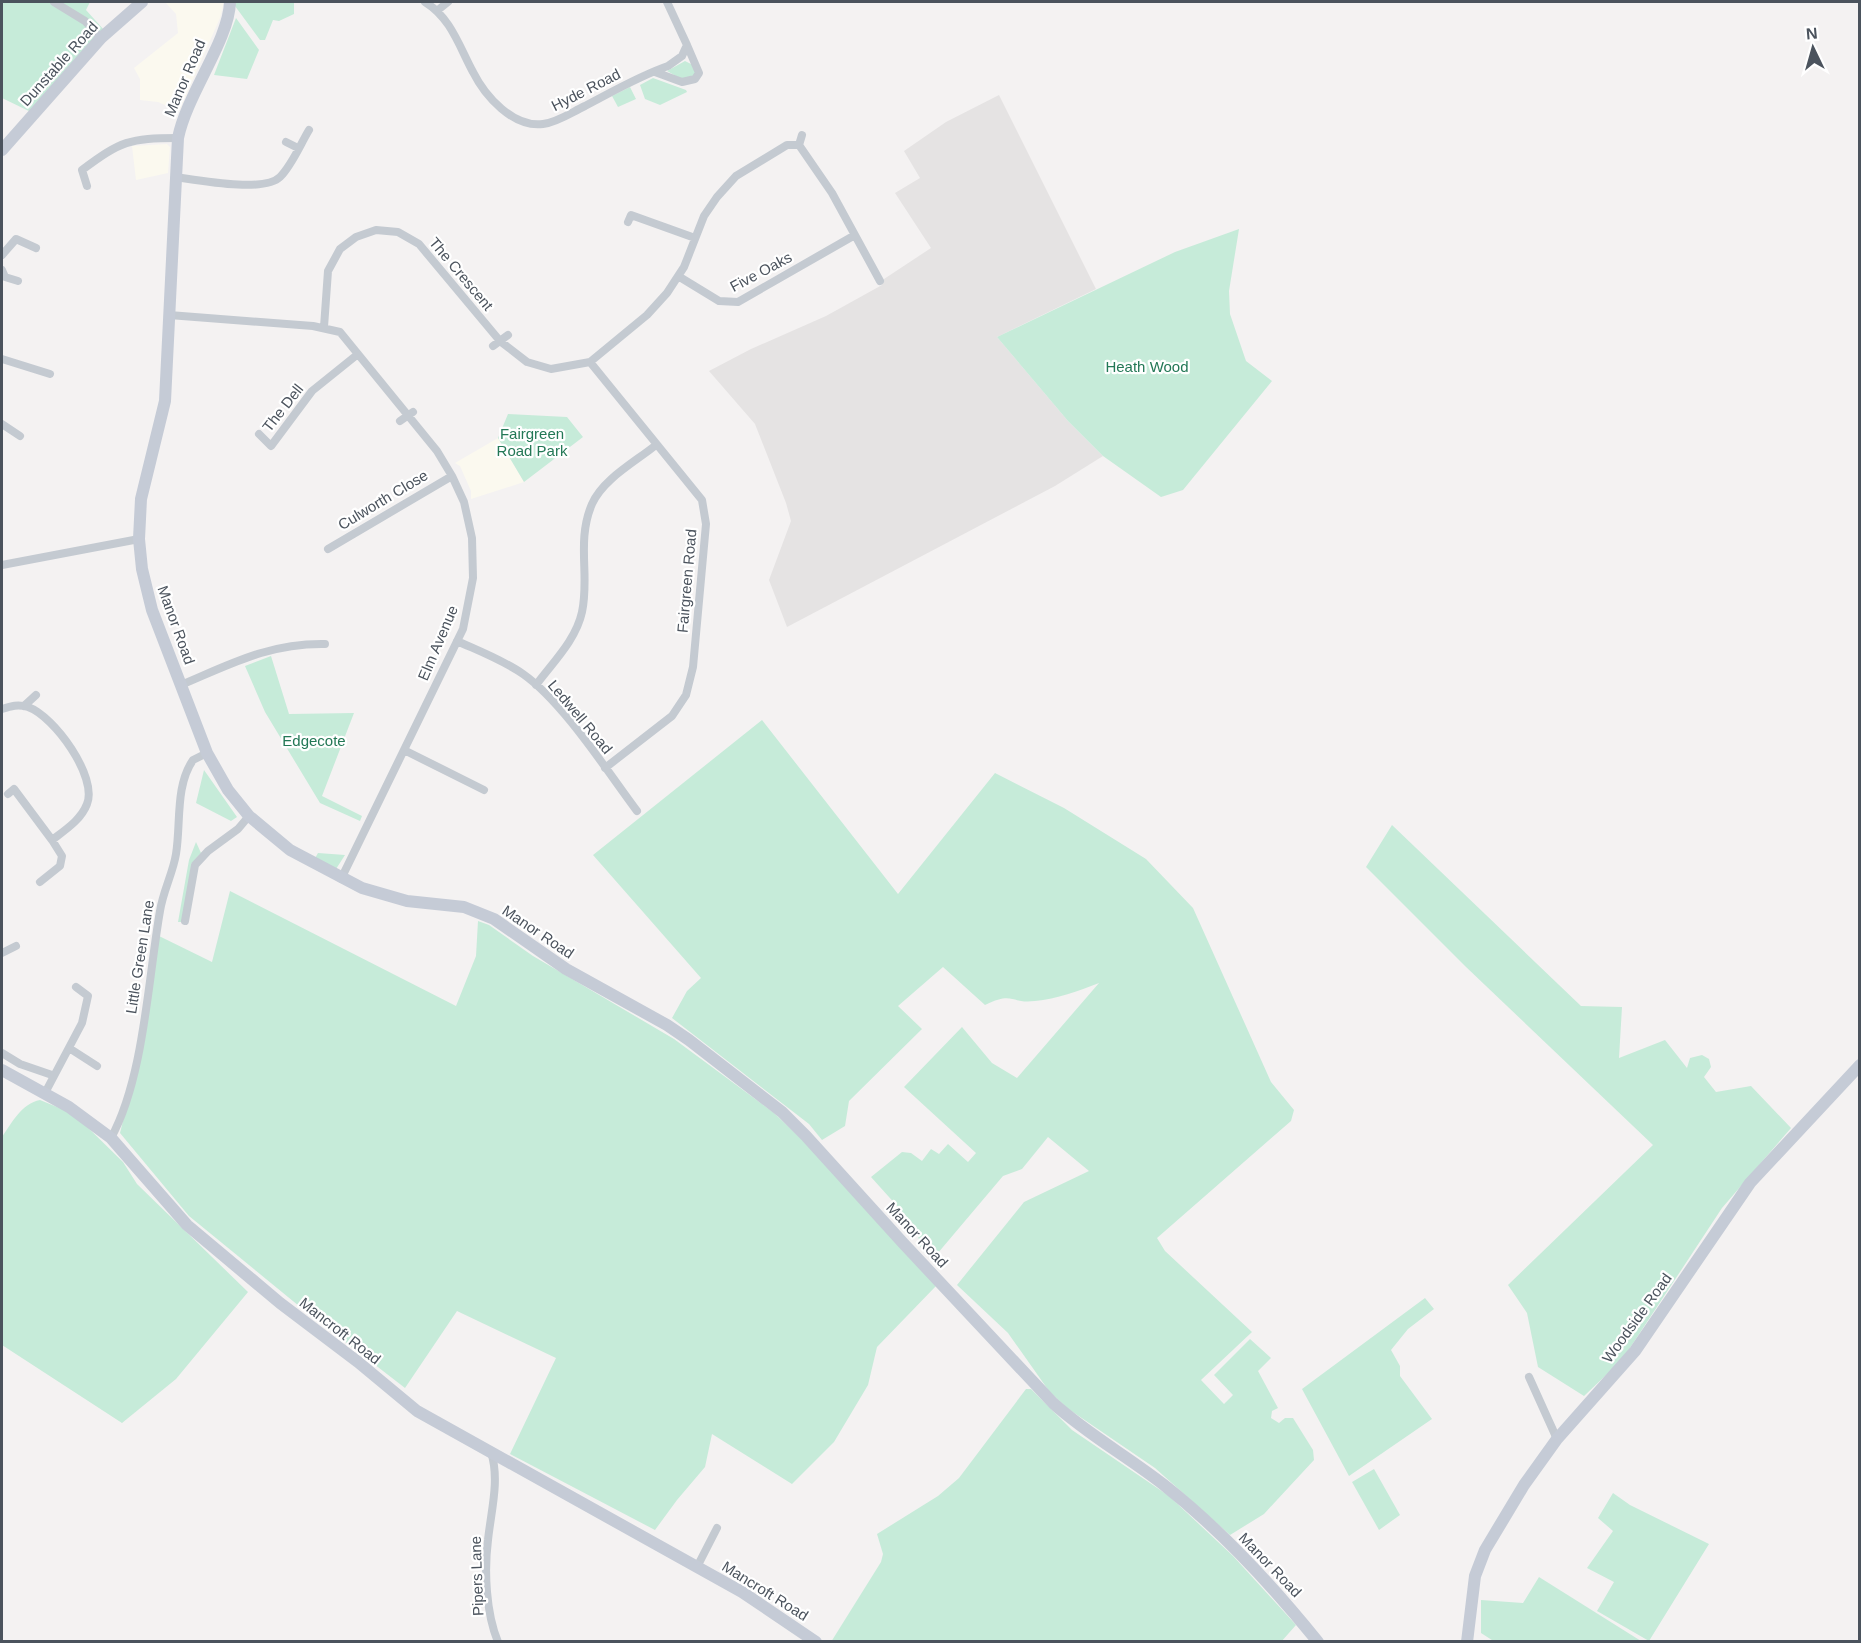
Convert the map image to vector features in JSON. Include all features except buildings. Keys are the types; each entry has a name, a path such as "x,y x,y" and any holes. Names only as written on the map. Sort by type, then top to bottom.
{"street":[{"path":"54,2 85,21 101,38"},
{"name":"Dunstable Road","path":"2,150 101,38 142,2"},
{"name":"Manor Road","path":"230,2 225,23 188,102 178,138 165,401 143,489 139,539 148,597 207,753 228,790 249,816 290,850 341,879 385,896 464,908 494,919 566,969 667,1025 782,1112 1053,1403 1091,1436 1163,1484 1204,1520 1259,1574 1318,1641"},
{"name":"Hyde Road","path":"425,2 438,10 448,21 482,88 496,104 527,123 553,122 668,66 682,56 687,45"},
{"path":"438,10 448,2"},
{"path":"652,72 682,82 695,79 699,73 698,64 667,2"},
{"path":"175,177 263,184 281,176 309,130"},
{"path":"799,145 802,135"},
{"path":"87,186 82,170 112,147 129,141 178,138"},
{"path":"286,142 298,148"},
{"path":"678,276 717,197 736,176 787,145 799,145"},
{"path":"799,145 832,193 880,281"},
{"path":"631,215 695,238"},
{"name":"The Crescent","path":"324,327 328,271 340,249 356,237 376,230 398,232 419,244 496,344 527,362 551,369 590,362 647,315 678,276"},
{"name":"Five Oaks","path":"678,276 719,301 738,302 855,235"},
{"path":"2,255 16,239 36,248"},
{"path":"3,277 18,281"},
{"name":"Elm Avenue","path":"169,315 324,327 340,332 437,451 453,476 469,520 473,559 471,596 457,641 341,879"},
{"path":"496,344 508,335"},
{"name":"The Dell","path":"259,434 271,446 312,391 358,354"},
{"path":"2,359 50,374"},
{"name":"Fairgreen Road","path":"590,362 702,500 706,524 693,667 686,695 672,716 605,768"},
{"path":"2,424 20,436"},
{"path":"536,685 573,637 582,613 584,593 582,557 592,503 604,486 656,445"},
{"name":"Culworth Close","path":"328,549 453,476"},
{"path":"2,565 139,539"},
{"name":"Ledwell Road","path":"457,641 504,663 536,685 553,701 637,811"},
{"path":"181,685 261,651 288,645 325,644"},
{"path":"24,706 36,695"},
{"path":"2,710 14,705 24,706 38,712 51,723 80,762 90,784 87,803 81,815 52,840"},
{"path":"404,750 484,790"},
{"name":"Little Green Lane","path":"111,1138 120,1121 143,1027 160,908 176,854 185,781 193,760 207,753"},
{"path":"15,789 62,855 60,866 40,882"},
{"path":"185,921 195,865 208,851 238,829 249,816"},
{"path":"2,953 16,945"},
{"path":"76,987 88,996 99,994"},
{"path":"45,1093 52,1075 82,1023 88,996"},
{"path":"69,1048 97,1066"},
{"path":"2,1053 20,1064 52,1075"},
{"name":"Woodside Road","path":"1467,1641 1473,1587 1485,1550 1524,1485 1557,1439 1635,1352 1750,1183 1860,1065"},
{"name":"Mancroft Road","path":"2,1070 45,1093 111,1138 187,1225 288,1310 358,1362 417,1412 742,1592 816,1641"},
{"path":"1529,1377 1557,1439"},
{"name":"Pipers Lane","path":"491,1452 495,1473 487,1544 487,1569 491,1615 498,1641"},
{"path":"495,1473 509,1461"},
{"name":"Mancroft Road","path":"697,1568 717,1528"}],"shaded area":[{"path":"165,2 224,2 220,18 179,111 158,102 140,100 140,79 134,68 178,33 176,14"},
{"path":"999,95 1096,289 997,337 1068,421 1103,456 1055,486 787,627 769,580 791,521 786,503 755,424 709,371 751,349 826,316 882,285 881,281 931,248 895,193 920,178 904,151 946,122"},
{"path":"167,144 170,147 168,173 136,180 132,146"},
{"path":"498,438 524,482 471,499 471,491 460,466 455,463"}],"green space":[{"path":"2,2 90,2 86,10 104,30 35,114 2,98"},
{"path":"232,2 294,2 294,14 279,21 273,20 265,40 260,40"},
{"path":"236,18 259,50 247,79 214,75"},
{"path":"685,61 693,65 696,75 683,80 667,71"},
{"path":"653,78 687,92 660,105 645,99 640,85"},
{"path":"630,87 636,99 618,107 612,96"},
{"name":"Heath Wood","path":"1239,229 1229,291 1230,314 1246,361 1272,381 1183,490 1161,497 1103,456 1068,421 997,337 1175,252"},
{"name":"Fairgreen Road Park","path":"508,414 567,417 583,437 524,482 498,438"},
{"name":"Edgecote","path":"271,656 289,714 354,713 322,796 362,816 360,821 320,803 265,712 245,666"},
{"path":"762,720 898,894 995,773 1064,808 1146,859 1193,908 1271,1082 1294,1110 1291,1121 1157,1238 1165,1251 1252,1332 1201,1380 1224,1404 1233,1395 1214,1375 1250,1339 1271,1358 1258,1371 1278,1408 1272,1411 1271,1418 1279,1423 1285,1418 1293,1418 1313,1450 1314,1460 1264,1514 1230,1535 1155,1468 1067,1408 1049,1391 1008,1333 957,1285 1024,1202 1089,1171 1048,1137 1022,1169 1003,1176 932,1260 921,1249 916,1227 871,1177 902,1152 911,1153 922,1161 931,1149 939,1154 948,1144 968,1162 976,1153 904,1087 962,1027 992,1063 1017,1078 1099,983 1051,998 1027,1001 1007,998 985,1005 943,967 898,1006 922,1029 849,1101 845,1126 822,1140 809,1124 672,1018 687,991 701,978 593,855"},
{"path":"204,770 237,817 231,821 196,803"},
{"path":"1392,825 1581,1006 1622,1007 1619,1058 1665,1040 1687,1068 1690,1058 1702,1055 1709,1059 1711,1067 1704,1077 1716,1092 1751,1086 1791,1128 1722,1208 1622,1360 1584,1396 1538,1367 1527,1313 1508,1285 1653,1145 1465,966 1366,867"},
{"path":"196,842 201,853 191,864 190,889 182,922 178,922 189,860"},
{"path":"318,853 345,855 336,869 314,860"},
{"path":"230,891 456,1006 476,956 478,921 489,925 533,956 674,1039 774,1113 812,1149 936,1286 877,1347 868,1385 834,1442 792,1484 712,1434 705,1467 655,1530 510,1454 556,1358 457,1311 405,1388 299,1306 189,1216 120,1133 144,1037 159,936 212,962"},
{"path":"40,1100 74,1114 123,1162 137,1184 248,1292 176,1379 122,1423 2,1345 2,1137 22,1110"},
{"path":"1425,1298 1434,1309 1408,1329 1391,1350 1400,1366 1400,1376 1432,1419 1349,1476 1302,1389"},
{"path":"1026,1389 1031,1389 1072,1430 1169,1496 1233,1556 1296,1625 1281,1642 831,1642 881,1562 883,1554 877,1534 938,1496 959,1478"},
{"path":"1374,1469 1400,1515 1379,1530 1352,1482"},
{"path":"1613,1493 1630,1505 1709,1544 1649,1641 1597,1611 1614,1582 1587,1568 1613,1531 1598,1518"},
{"path":"1539,1577 1641,1641 1495,1642 1481,1633 1481,1600 1523,1603"}]}
